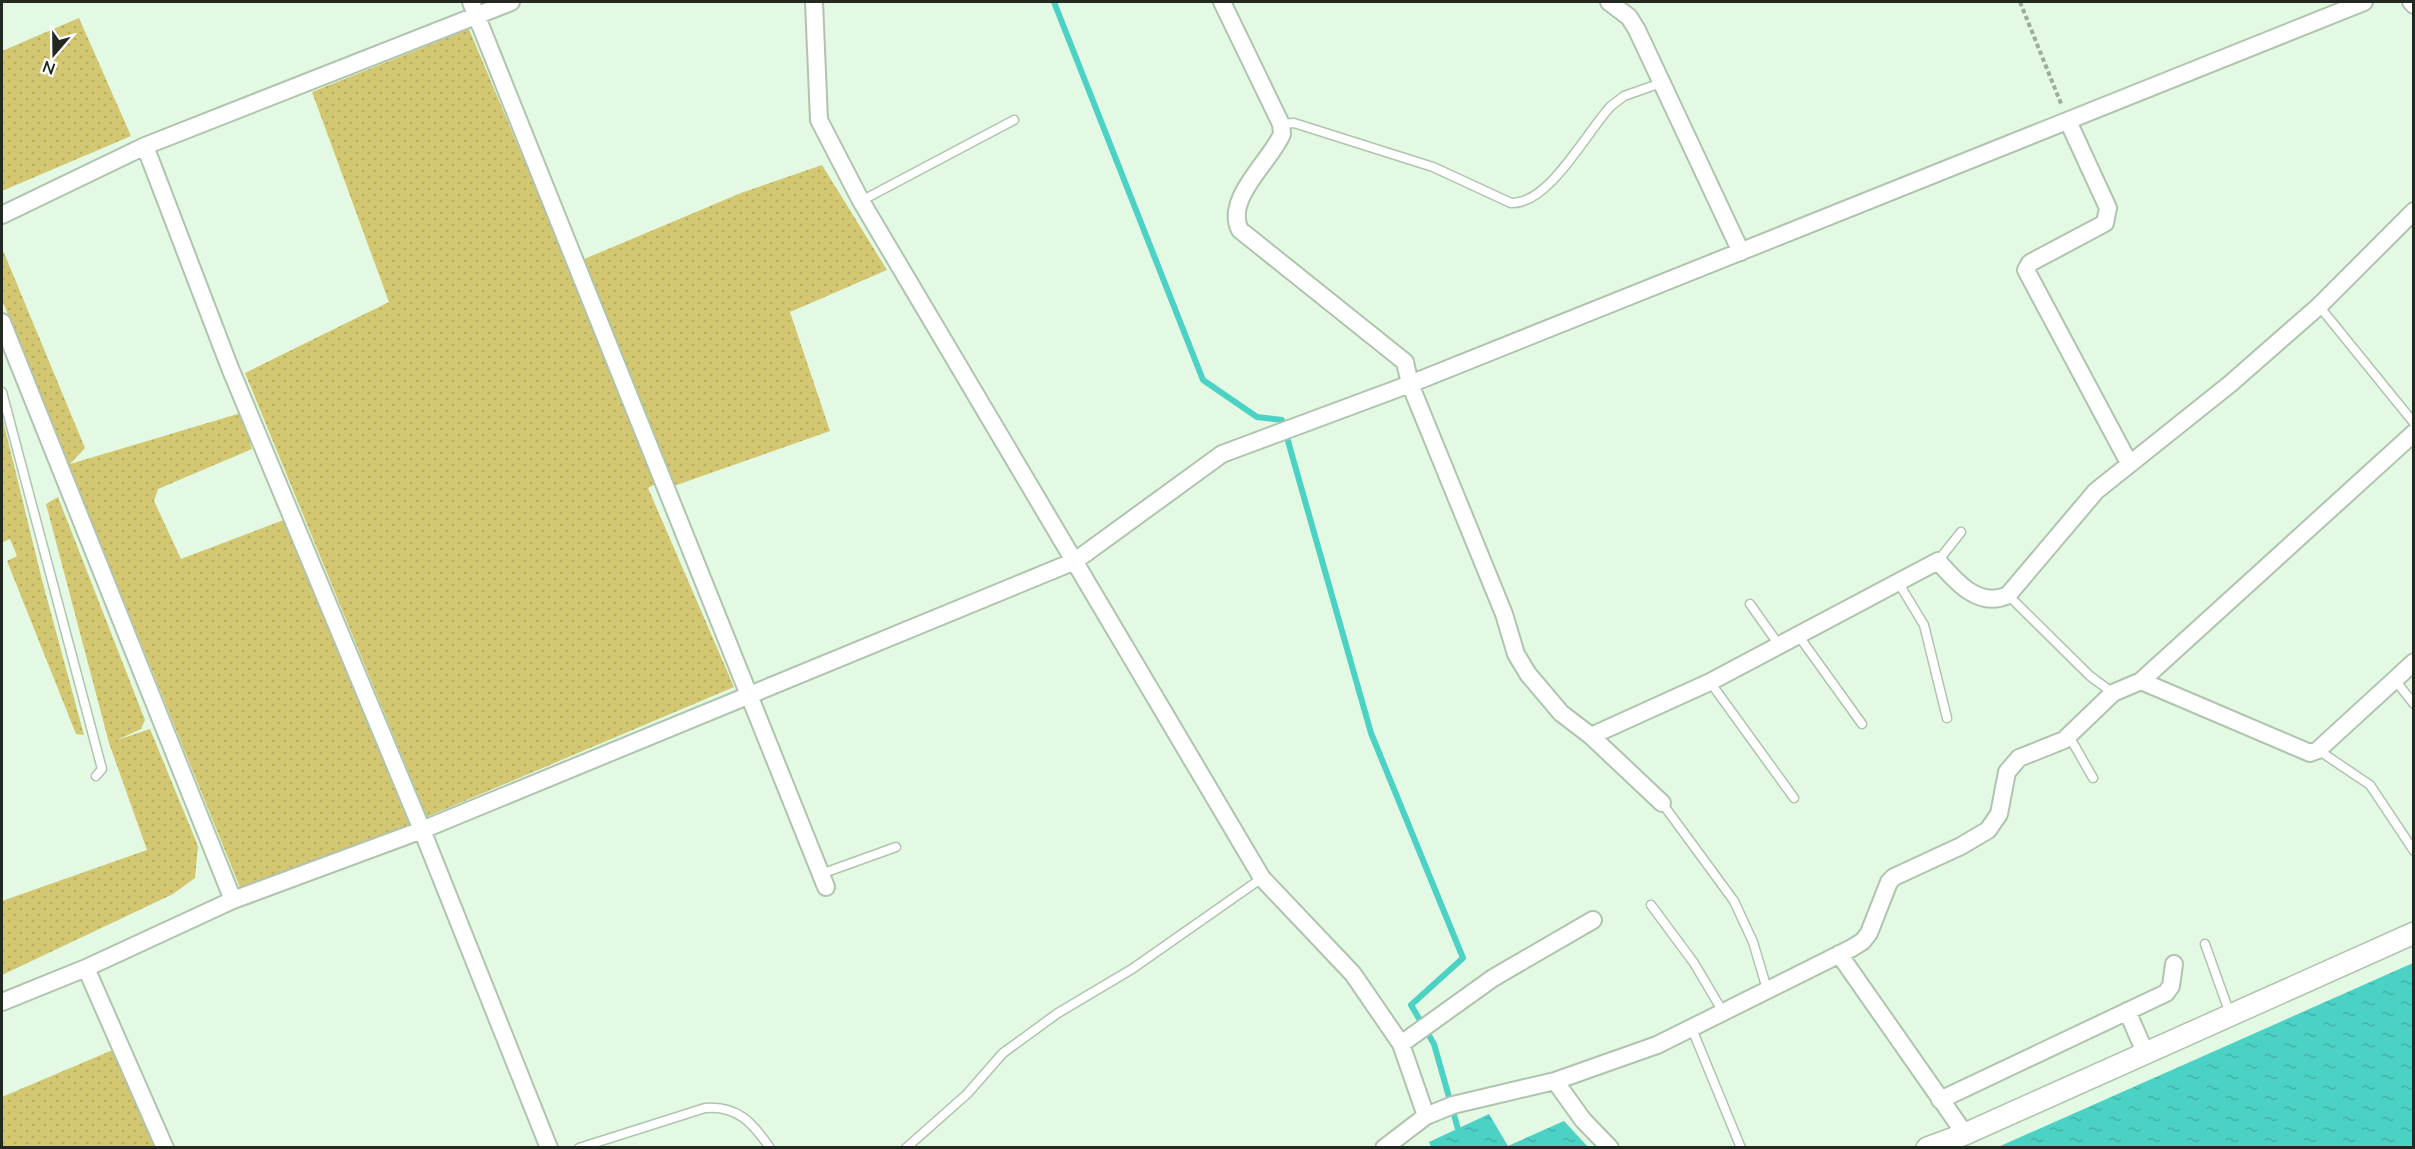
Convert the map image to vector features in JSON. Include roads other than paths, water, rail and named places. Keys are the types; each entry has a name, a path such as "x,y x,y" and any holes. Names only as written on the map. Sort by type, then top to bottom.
{"street":[{"path":"2,214 145,146 474,8 511,2"},
{"path":"814,2 819,120 861,201 1075,561 1190,761 1262,878 1353,974 1401,1044 1426,1116"},
{"path":"1222,2 1281,124 1282,134 1278,144 1239,199 1236,222 1240,230 1400,355 1405,362 1410,384 1504,614 1516,654 1528,674 1561,713 1591,736 1662,803"},
{"path":"1609,2 1629,17 1741,252"},
{"path":"2,1002 86,968 232,900 422,830 1075,561 1222,454 1410,384 2364,2"},
{"path":"2411,2 2414,5"},
{"path":"474,8 823,880"},
{"path":"2068,120 2108,208 2108,216 2104,223 2030,263 2026,270 2129,463"},
{"path":"145,146 230,368 422,830 549,1148"},
{"path":"1591,736 1710,682 1938,561 1959,586 1990,599 1999,599 2008,595 2096,491 2230,384 2319,306 2414,211"},
{"path":"2,322 232,900"},
{"path":"1384,1148 1426,1116 1453,1105 1555,1081 1692,1029 1767,988 1863,941 1869,933 1889,882 1894,877 1961,846 1994,824 1999,814 2007,772 2019,758 2069,736 2113,693 2141,681 2414,433"},
{"path":"2141,681 2310,753 2318,750 2414,662"},
{"path":"1401,1044 1494,978 1593,920"},
{"path":"1927,1148 1965,1134 2414,933"},
{"path":"1839,954 1965,1134"},
{"path":"1940,1100 2166,993 2171,986 2174,964"},
{"path":"86,968 165,1148"},
{"path":"2127,1011 2145,1052"},
{"path":"1555,1081 1583,1120 1610,1148"}],"lane":[{"path":"1281,124 1294,123 1433,167 1511,203 1521,203 1548,185 1611,106 1624,96 1661,83"},
{"path":"861,201 1014,120"},
{"path":"2319,306 2414,423"},
{"path":"2,392 102,769 96,776"},
{"path":"1938,561 1961,532"},
{"path":"1898,582 1924,625 1947,718"},
{"path":"2008,595 2090,676 2113,693"},
{"path":"1750,604 1779,645"},
{"path":"1798,635 1862,724"},
{"path":"2394,679 2414,704"},
{"path":"1710,682 1794,798"},
{"path":"2069,736 2093,778"},
{"path":"2318,750 2370,785 2414,851"},
{"path":"1662,803 1734,901 1753,942 1767,988"},
{"path":"823,880 896,847"},
{"path":"906,1148 967,1094 1003,1053 1058,1013 1132,969 1262,878"},
{"path":"1651,905 1694,963 1723,1012"},
{"path":"2205,944 2230,1014"},
{"path":"1692,1029 1741,1148"},
{"path":"579,1148 705,1108 719,1106 745,1116 770,1148"}],"water":[{"path":"2413,963 2413,1147 1998,1147"},
{"path":"1489,1114 1508,1146 1564,1121 1588,1147 1431,1147 1429,1142"}],"waterway":[{"path":"1054,2 1203,380 1257,417 1282,420 1371,733 1463,958 1411,1005 1434,1044 1458,1129"}]}
